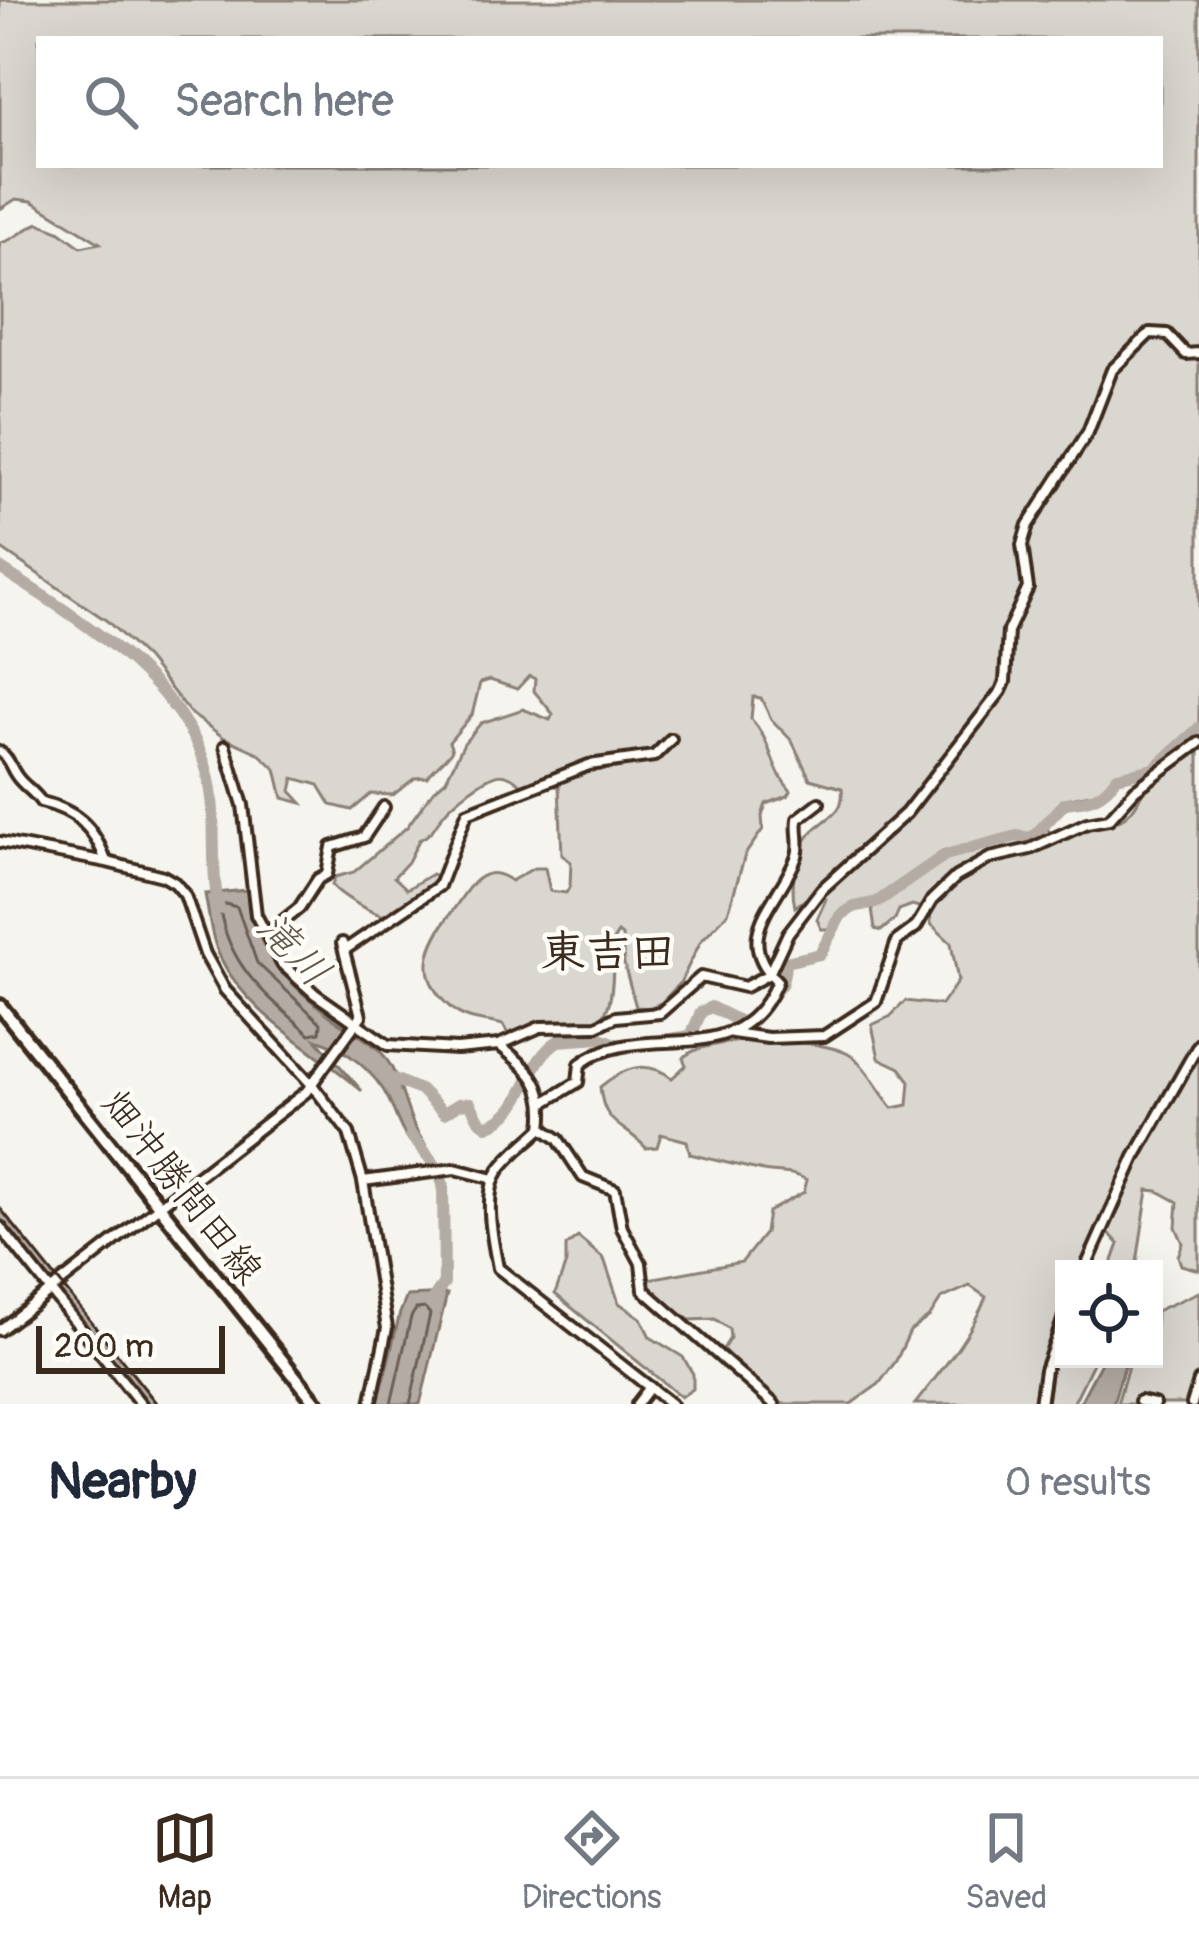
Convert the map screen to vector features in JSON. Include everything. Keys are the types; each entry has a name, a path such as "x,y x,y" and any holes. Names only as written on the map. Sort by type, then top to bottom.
{"main road":[{"name":"畑沖勝間田線","path":"0,1006 317,1404"}],"street":[{"path":"225,746 243,805 256,916 274,952 292,974 388,1045 499,1045 529,1029 597,1026 616,1017 660,1013 701,977 746,987 769,974 788,933 821,890 906,813 1000,691 1005,682 1008,631 1028,588 1024,536 1088,432 1112,370 1150,333 1167,334 1186,354 1199,353"},
{"path":"0,1330 313,1086 358,1024 360,1005 344,946 398,917 439,886 466,813 589,765 654,756 671,739"},
{"path":"545,1102 578,1082 580,1064 608,1047 625,1049 740,1028 768,1038 824,1036 876,1002 897,940 916,927 932,900 956,877 990,858 1030,849 1109,819 1136,790 1199,743"},
{"path":"0,752 9,759 17,779 41,802 61,806 87,824 107,862"},
{"path":"740,1028 775,987 776,978 761,965 757,938 772,898 798,854 798,819 819,803"},
{"path":"268,933 299,908 318,879 327,874 332,847 364,837 385,807"},
{"path":"0,842 107,862 163,876 175,884 185,895 209,964 225,990 349,1132 363,1181 387,1328 370,1404"},
{"path":"1089,1260 1135,1157 1199,1044"},
{"path":"499,1045 531,1076 545,1102 542,1128 494,1179 492,1219 498,1268 671,1404"},
{"path":"542,1128 558,1139 583,1177 615,1190 622,1228 637,1251 648,1295 676,1314 689,1331 774,1404"},
{"path":"363,1181 455,1169 494,1179"},
{"path":"0,1227 56,1290 141,1404"},
{"path":"1040,1404 1055,1343"},
{"path":"1192,1404 1199,1381"},
{"path":"637,1404 650,1387"},
{"path":"1140,1401 1154,1404"}],"shaded area":[{"path":"0,0 1199,0 1199,1270 1181,1265 1178,1256 1183,1243 1176,1227 1178,1202 1148,1190 1137,1260 1113,1260 1119,1244 1110,1234 1094,1234 1082,1260 1055,1260 1055,1322 1035,1404 915,1404 972,1327 986,1297 970,1286 941,1299 930,1316 910,1331 879,1384 851,1404 783,1404 723,1349 729,1329 715,1319 689,1320 650,1291 649,1279 742,1262 765,1233 768,1212 804,1192 807,1180 690,1154 687,1141 661,1134 657,1147 646,1148 610,1117 600,1087 635,1068 653,1069 672,1078 686,1065 683,1058 715,1045 793,1042 853,1057 893,1108 908,1105 910,1081 900,1068 879,1058 872,1025 891,1016 905,1001 941,1005 958,981 951,943 931,924 930,910 912,905 899,910 881,931 875,929 871,902 846,907 828,929 821,929 817,919 826,899 822,894 814,893 795,907 794,879 801,849 811,833 838,810 842,788 810,779 792,741 771,719 761,698 753,697 751,719 791,791 766,804 763,829 745,855 728,913 701,941 680,983 661,1003 636,1007 618,933 613,941 609,1004 592,1022 537,1026 509,1036 503,1025 457,1013 431,983 428,959 437,934 471,885 488,874 511,881 534,868 545,868 550,891 566,893 570,886 571,862 562,855 559,786 523,786 500,774 463,796 419,840 394,877 407,889 436,876 421,895 397,912 382,915 369,910 332,885 335,877 354,872 407,827 446,780 464,743 481,723 523,709 550,720 553,714 534,691 535,679 529,676 517,689 490,680 480,683 472,715 449,742 452,750 428,777 415,778 393,795 371,794 352,810 331,805 319,785 294,778 291,791 302,803 283,798 276,769 258,753 223,737 190,713 147,659 107,621 0,548 0,243 39,223 81,247 100,243 32,201 16,199 0,209","holes":["1144,769 1148,777 1133,809 1114,822 1056,837 1047,829 1053,812 1065,799 1099,792 1114,775"]},
{"path":"578,1237 604,1259 619,1303 641,1318 650,1337 683,1357 693,1374 693,1389 681,1397 555,1294 566,1263 566,1246"},
{"path":"1199,1292 1199,1404 1117,1404 1127,1368 1163,1368 1163,1308"},
{"path":"1055,1357 1055,1368 1091,1368 1073,1404 1047,1404"}],"water":[{"path":"247,890 258,932 276,964 316,1005 381,1052 426,1145 418,1149 407,1138 383,1090 358,1062 316,1039 362,1091 265,1014 232,978 214,942 205,894"},
{"path":"447,1294 420,1404 378,1404 407,1296"},
{"path":"1098,1368 1123,1368 1113,1404 1079,1404"}],"waterway":[{"name":"滝川","path":"0,568 92,629 150,679 174,707 207,771 219,909"},
{"path":"394,1079 422,1091 444,1113 470,1103 487,1126 510,1110 539,1061 558,1041 601,1038 621,1046 691,1036 701,1012 711,1007 749,1026 782,983 786,962 820,954 841,915 877,902 945,855 1017,836 1032,838 1065,803 1095,797 1117,777 1154,769 1199,728"},
{"name":"滝川","path":"411,1135 435,1165 443,1184 444,1283 430,1304"},
{"path":"0,1217 149,1404"}],"railway":[{"path":"0,1208 157,1404"}],"district":[{"name":"東吉田","path":"608,953"}]}
